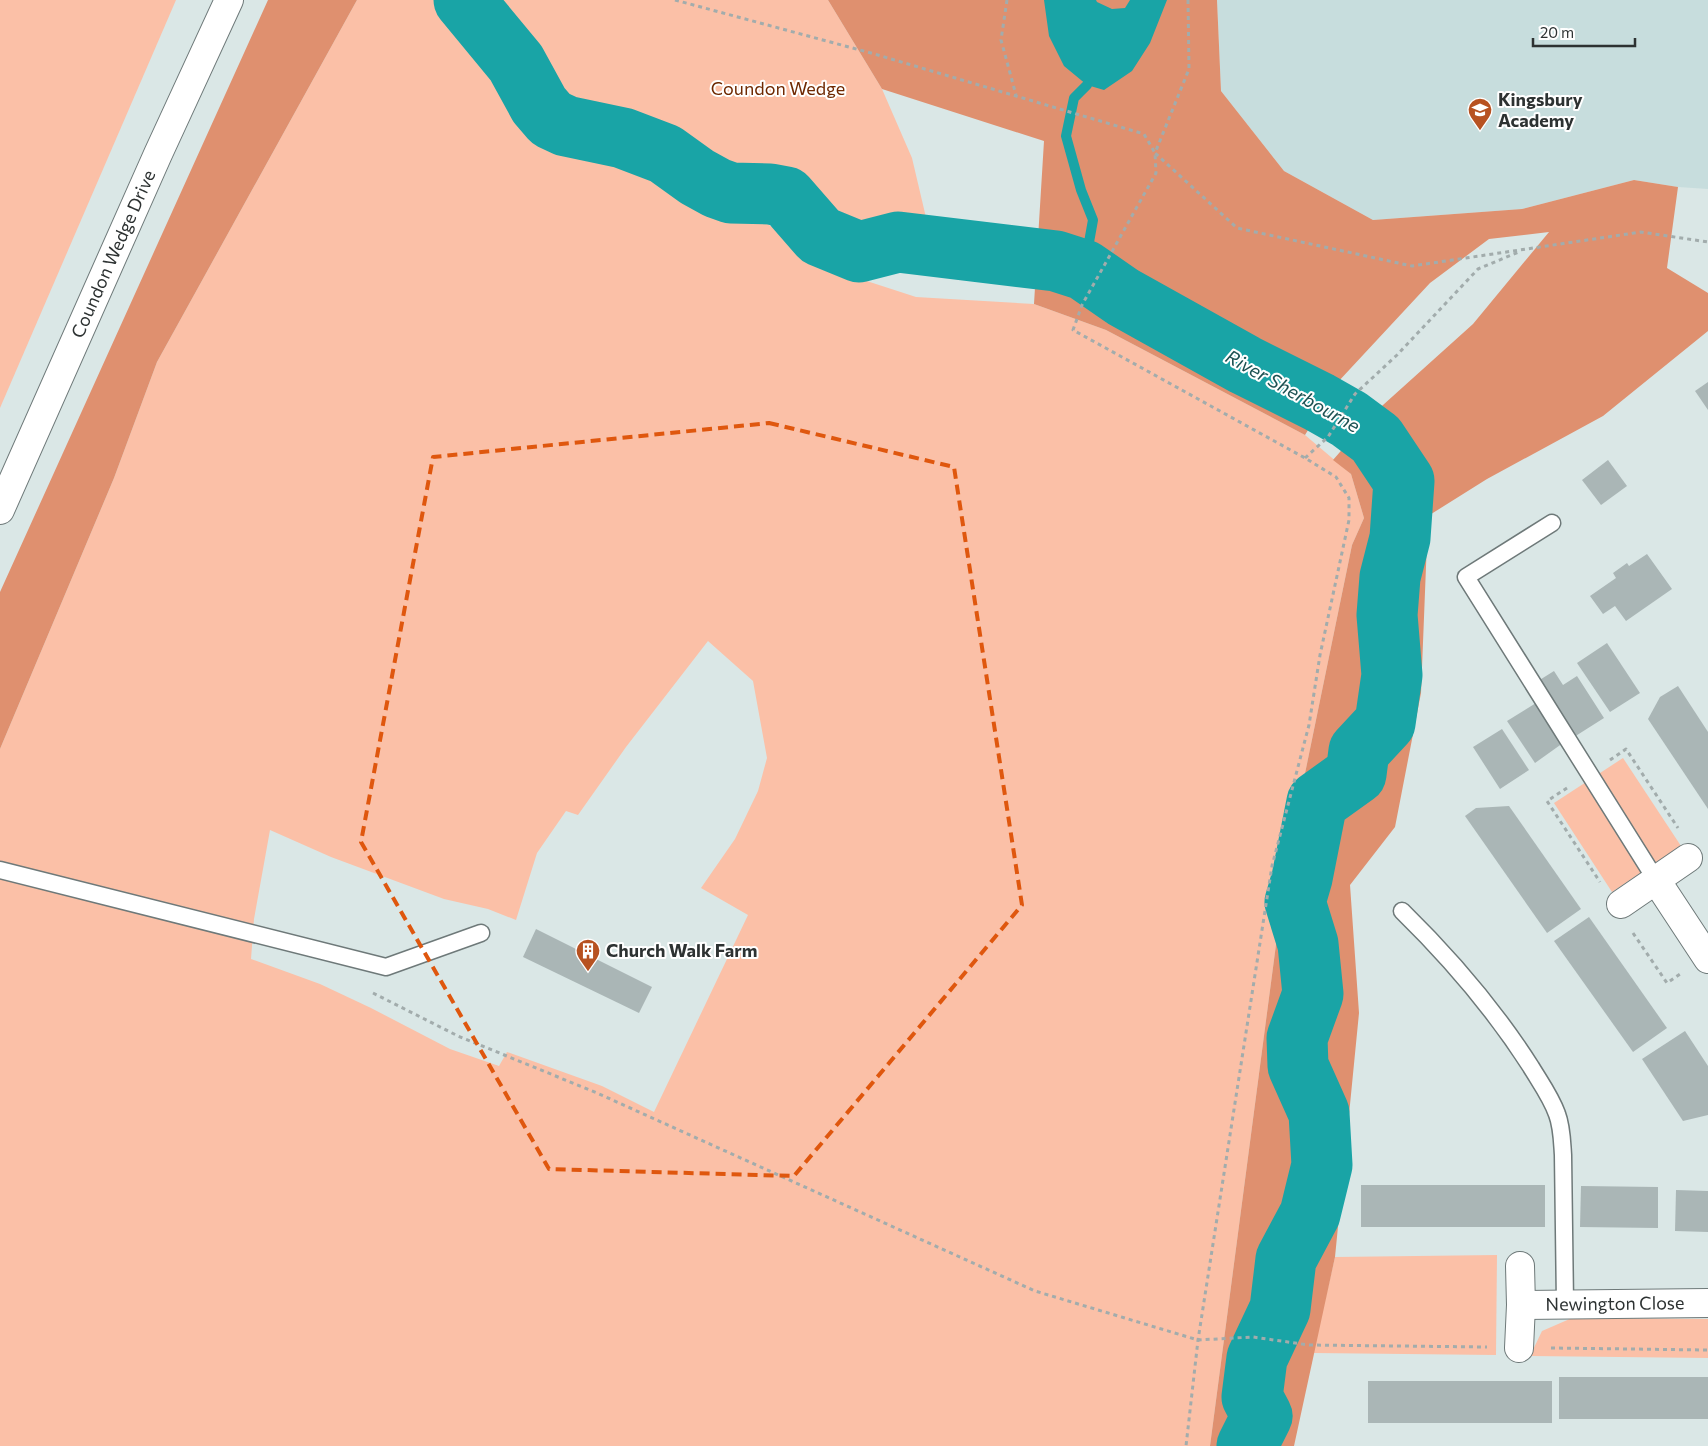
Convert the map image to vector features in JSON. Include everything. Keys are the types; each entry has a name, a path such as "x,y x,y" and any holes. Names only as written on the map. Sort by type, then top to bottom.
{"main road":[{"name":"Coundon Wedge Drive","path":"0,510 158,154 229,0"},
{"path":"1622,904 1688,858"},
{"path":"1656,880 1708,958"},
{"name":"Newington Close","path":"1519,1348 1520,1266"},
{"name":"Newington Close","path":"1521,1305 1708,1303"}],"lane":[{"path":"1552,523 1466,577 1656,880"},
{"path":"0,870 386,967 481,933"},
{"path":"1402,911 1440,948 1477,990 1515,1042 1557,1114 1562,1132 1566,1304"}],"path":[{"path":"675,0 871,53 1144,134 1155,153 1237,228 1412,266 1641,232 1708,242"},
{"path":"1007,0 1001,40 1016,95"},
{"path":"1186,1446 1198,1340 1272,866 1309,725 1320,655 1349,520 1349,498 1336,477 1073,330 1082,305 1113,253 1156,173 1155,153 1189,69 1188,0"},
{"path":"1305,458 1328,437 1355,394 1397,355 1478,269 1526,248"},
{"path":"370,991 458,1036 598,1093 1035,1291 1198,1340 1254,1337 1309,1345"}],"highlighted area":[{"path":"769,423 954,467 1022,905 794,1176 549,1169 361,842 433,457"}],"shaded area":[{"path":"268,0 357,0 157,362 114,478 0,749 0,592"},
{"path":"828,0 1217,0 1221,91 1284,171 1373,220 1522,209 1634,180 1678,187 1667,268 1708,293 1708,331 1603,416 1487,479 1428,516 1421,693 1395,827 1350,885 1359,1013 1335,1257 1294,1446 1210,1446 1287,861 1352,545 1364,518 1351,474 1333,460 1373,414 1473,324 1549,232 1489,239 1430,283 1337,383 1305,435 1106,330 1034,304 1044,141 882,89"},
{"name":"Kingsbury Academy","path":"1217,0 1708,0 1708,189 1678,187 1634,180 1522,209 1373,220 1284,171 1221,91"}],"green space":[{"path":"0,0 176,0 0,408"},
{"path":"357,0 445,0 500,71 531,126 574,150 654,172 729,210 757,217 839,272 916,297 1034,304 1106,330 1305,435 1351,474 1364,518 1352,545 1287,861 1210,1446 0,1446 0,749 114,478 157,362","holes":["708,641 753,681 767,758 758,791 735,839 701,888 748,915 654,1112 602,1086 507,1052 499,1066 450,1049 320,984 251,959 254,919 270,830 331,857 444,899 488,909 516,920 537,853 566,811 578,815 626,747"]},
{"name":"Coundon Wedge","path":"482,0 828,0 882,89 912,158 928,226 895,227 862,236 827,222 794,182 732,173 677,138 623,121 565,110 534,58"},
{"path":"1623,758 1681,846 1612,892 1554,803"},
{"path":"1497,1255 1496,1355 1313,1353 1335,1257"},
{"path":"1572,1318 1708,1319 1708,1358 1530,1356 1542,1331"}],"water":[{"path":"1044,0 1096,0 1112,9 1125,8 1130,0 1167,0 1150,43 1132,71 1104,90 1087,85 1064,66 1049,36"}],"building":[{"path":"1708,382 1708,410 1695,391"},
{"path":"1608,460 1627,486 1601,505 1582,480"},
{"path":"1647,554 1672,589 1626,621 1615,606 1603,614 1590,596 1616,578 1613,573 1627,563 1629,566"},
{"path":"1607,643 1640,693 1610,712 1577,663"},
{"path":"1554,671 1563,685 1577,676 1604,718 1574,737 1538,681"},
{"path":"1678,686 1708,732 1708,809 1648,719 1660,697"},
{"path":"1536,703 1563,743 1535,763 1507,721"},
{"path":"1502,729 1529,770 1500,789 1473,747"},
{"path":"1509,806 1581,909 1547,933 1465,816 1476,808"},
{"path":"1589,917 1667,1028 1633,1052 1554,941"},
{"name":"Church Walk Farm","path":"536,929 652,987 639,1013 523,957"},
{"path":"1685,1031 1708,1066 1708,1115 1683,1121 1642,1059"},
{"path":"1361,1185 1545,1185 1545,1227 1361,1227"},
{"path":"1581,1186 1658,1187 1658,1228 1580,1227"},
{"path":"1676,1190 1708,1191 1708,1232 1675,1231"},
{"path":"1559,1377 1708,1377 1708,1419 1559,1419"},
{"path":"1368,1381 1552,1381 1552,1423 1368,1423"}],"waterway":[{"name":"River Sherbourne","path":"464,0 516,63 539,105 551,119 566,126 623,138 665,154 697,177 731,193 770,194 786,197 820,236 859,252 898,242 1056,261 1084,270 1123,297 1245,365 1349,419 1376,439 1404,481 1400,538 1390,577 1387,615 1392,675 1385,723 1359,751 1356,774 1317,802 1302,878 1295,902 1308,944 1313,994 1297,1038 1298,1066 1319,1113 1322,1165 1310,1214 1286,1259 1280,1309 1257,1358 1252,1397 1262,1416 1247,1446"},
{"path":"1084,270 1093,220 1081,190 1066,136 1074,98 1087,85"}],"place":[{"name":"Kingsbury Academy","path":"1480,131"},
{"name":"Church Walk Farm","path":"588,972"}]}
